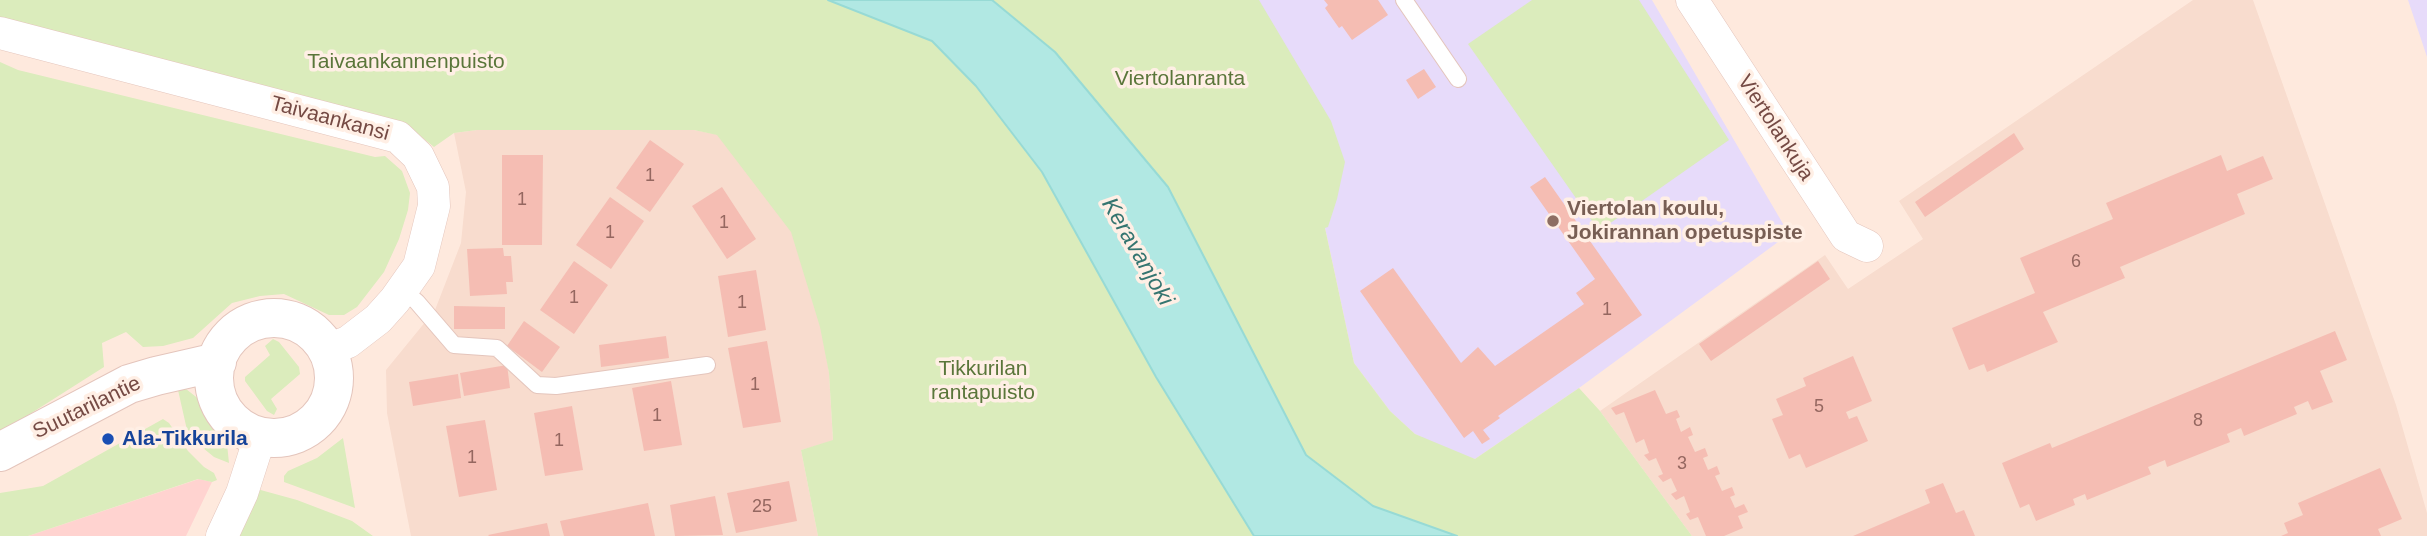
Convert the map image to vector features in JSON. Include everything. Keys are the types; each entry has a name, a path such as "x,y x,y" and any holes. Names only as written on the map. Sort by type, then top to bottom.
{"street":[{"name":"Viertolankuja","path":"1700,2 1846,236 1867,246"},
{"name":"Taivaankansi","path":"0,33 398,137 418,156 433,187 434,206 419,266 378,319 358,335 327,350"},
{"path":"268,319 291,321 321,340 327,350 332,361 334,380 329,404 312,425 293,436 260,436 237,425 222,407 215,386 217,362 227,341 245,326 268,319"},
{"name":"Suutarilantie","path":"0,452 129,384 217,362"},
{"path":"222,536 242,493 260,436"}],"lane":[{"path":"1404,0 1458,79"},
{"path":"403,290 417,302 454,345 497,348 537,385 556,386 707,365"}],"shaded area":[{"name":"Viertolan koulu, Jokirannan opetuspiste","path":"1233,0 1652,0 1789,234 1579,388 1475,459 1446,449 1415,434 1390,411 1354,363 1321,209"},
{"path":"2193,0 2253,0 2396,405 2427,513 2427,536 1692,536 1600,411 1825,255 1848,289 1923,239 1899,201"},
{"path":"2408,0 2427,0 2427,57"},
{"path":"477,130 694,130 764,144 809,248 829,373 833,441 801,450 818,536 411,536 387,413 386,370 435,310 461,243 466,192 454,133"},
{"path":"199,479 212,482 186,536 28,536"}],"green space":[{"name":"Tikkurilan rantapuisto","path":"0,0 828,0 932,41 976,86 1042,172 1156,377 1254,536 818,536 801,450 833,440 829,373 820,327 791,232 717,135 694,130 477,130 454,133 434,147 413,130 0,19"},
{"name":"Viertolanranta","path":"992,0 1259,0 1331,121 1345,162 1337,199 1328,227 1325,228 1354,363 1390,411 1415,434 1475,459 1579,388 1600,411 1692,536 1457,536 1373,506 1306,455 1168,187 1055,52"},
{"path":"1532,0 1639,0 1729,140 1599,231 1468,44"},
{"path":"0,62 18,70 375,157 385,156 402,171 410,193 399,239 384,272 357,307 344,315 329,315 284,294 260,296 232,303 193,338 163,346 143,347 126,332 102,343 104,367 0,433"},
{"path":"273,339 279,342 299,367 300,374 271,399 277,409 274,415 267,411 245,381 245,377 270,355 265,346"},
{"path":"186,389 200,400 221,433 227,444 229,463 214,457 187,430 178,390"},
{"path":"163,419 169,423 188,451 214,473 217,480 212,482 198,479 28,536 0,536 0,493 43,486"},
{"path":"343,438 355,508 284,482 288,471 317,458"},
{"path":"257,489 297,500 352,521 373,536 235,536"}],"water":[{"name":"Keravanjoki","path":"828,0 992,0 1055,52 1168,187 1306,455 1373,506 1457,536 1254,536 1156,377 1042,172 976,86 932,41"}],"building":[{"path":"1324,0 1378,0 1388,15 1352,40 1342,26 1339,28 1325,8 1328,5"},
{"path":"1424,69 1436,87 1418,99 1406,80"},
{"path":"2014,133 2024,149 1925,217 1915,202"},
{"path":"650,140 684,164 650,212 616,188"},
{"path":"502,155 543,155 542,245 502,245"},
{"path":"2221,155 2227,171 2263,156 2273,179 2237,194 2245,214 2120,267 2125,278 2043,312 2058,342 1987,372 1984,364 1969,370 1952,328 2035,293 2020,258 2113,219 2106,203"},
{"path":"1545,177 1642,315 1498,416 1500,418 1483,430 1490,439 1482,444 1473,431 1464,438 1360,291 1393,268 1461,363 1478,347 1495,366 1584,304 1576,293 1595,279 1530,187"},
{"path":"722,187 756,239 727,259 692,206"},
{"path":"610,197 644,221 611,269 576,245"},
{"path":"503,248 504,256 511,256 513,282 506,282 507,294 470,296 467,249"},
{"path":"574,261 608,285 574,334 540,310"},
{"path":"1818,261 1830,279 1711,361 1699,344"},
{"path":"756,270 766,330 728,337 718,276"},
{"path":"454,306 505,307 505,329 454,329"},
{"path":"524,321 560,347 542,372 507,346"},
{"path":"2335,331 2347,360 2320,371 2333,402 2312,410 2308,401 2294,407 2297,414 2244,436 2241,428 2227,434 2230,442 2167,467 2165,460 2148,467 2151,474 2087,500 2085,494 2073,499 2075,505 2036,521 2029,504 2020,508 2002,463 2050,443 2052,448"},
{"path":"666,336 669,358 601,367 599,345"},
{"path":"767,341 781,422 743,428 728,348"},
{"path":"1853,356 1872,401 1846,412 1849,419 1857,416 1868,441 1806,468 1800,454 1789,459 1772,419 1783,415 1776,399 1806,386 1803,378"},
{"path":"507,365 510,388 464,396 460,373"},
{"path":"458,374 461,398 413,406 409,382"},
{"path":"671,381 682,445 644,451 632,388"},
{"path":"1655,390 1666,414 1677,410 1680,417 1676,419 1681,432 1690,427 1693,435 1688,437 1695,452 1705,448 1708,456 1703,458 1708,470 1717,466 1720,474 1715,476 1722,491 1732,487 1735,495 1730,497 1735,508 1744,504 1748,512 1738,516 1743,528 1724,536 1706,536 1698,517 1690,520 1686,514 1690,512 1684,496 1676,500 1671,494 1677,491 1671,478 1663,482 1658,476 1663,474 1656,458 1649,461 1644,455 1649,453 1644,439 1636,443 1624,412 1616,415 1611,408"},
{"path":"572,406 583,470 545,476 534,413"},
{"path":"485,420 497,490 459,497 446,426"},
{"path":"2380,468 2402,519 2378,529 2381,536 2281,536 2288,533 2284,523 2303,515 2298,503"},
{"path":"789,481 797,521 736,533 727,493"},
{"path":"1943,483 1956,513 1964,510 1975,536 1853,536 1930,503 1925,490"},
{"path":"715,496 723,535 675,536 670,505"},
{"path":"648,503 655,536 564,536 560,521"},
{"path":"547,523 550,536 488,535"}],"place":[{"name":"Viertolan koulu, Jokirannan opetuspiste","path":"1553,221"},
{"name":"Ala-Tikkurila","path":"108,439"}],"park label":[{"name":"Taivaankannenpuisto","path":"406,62"}]}
